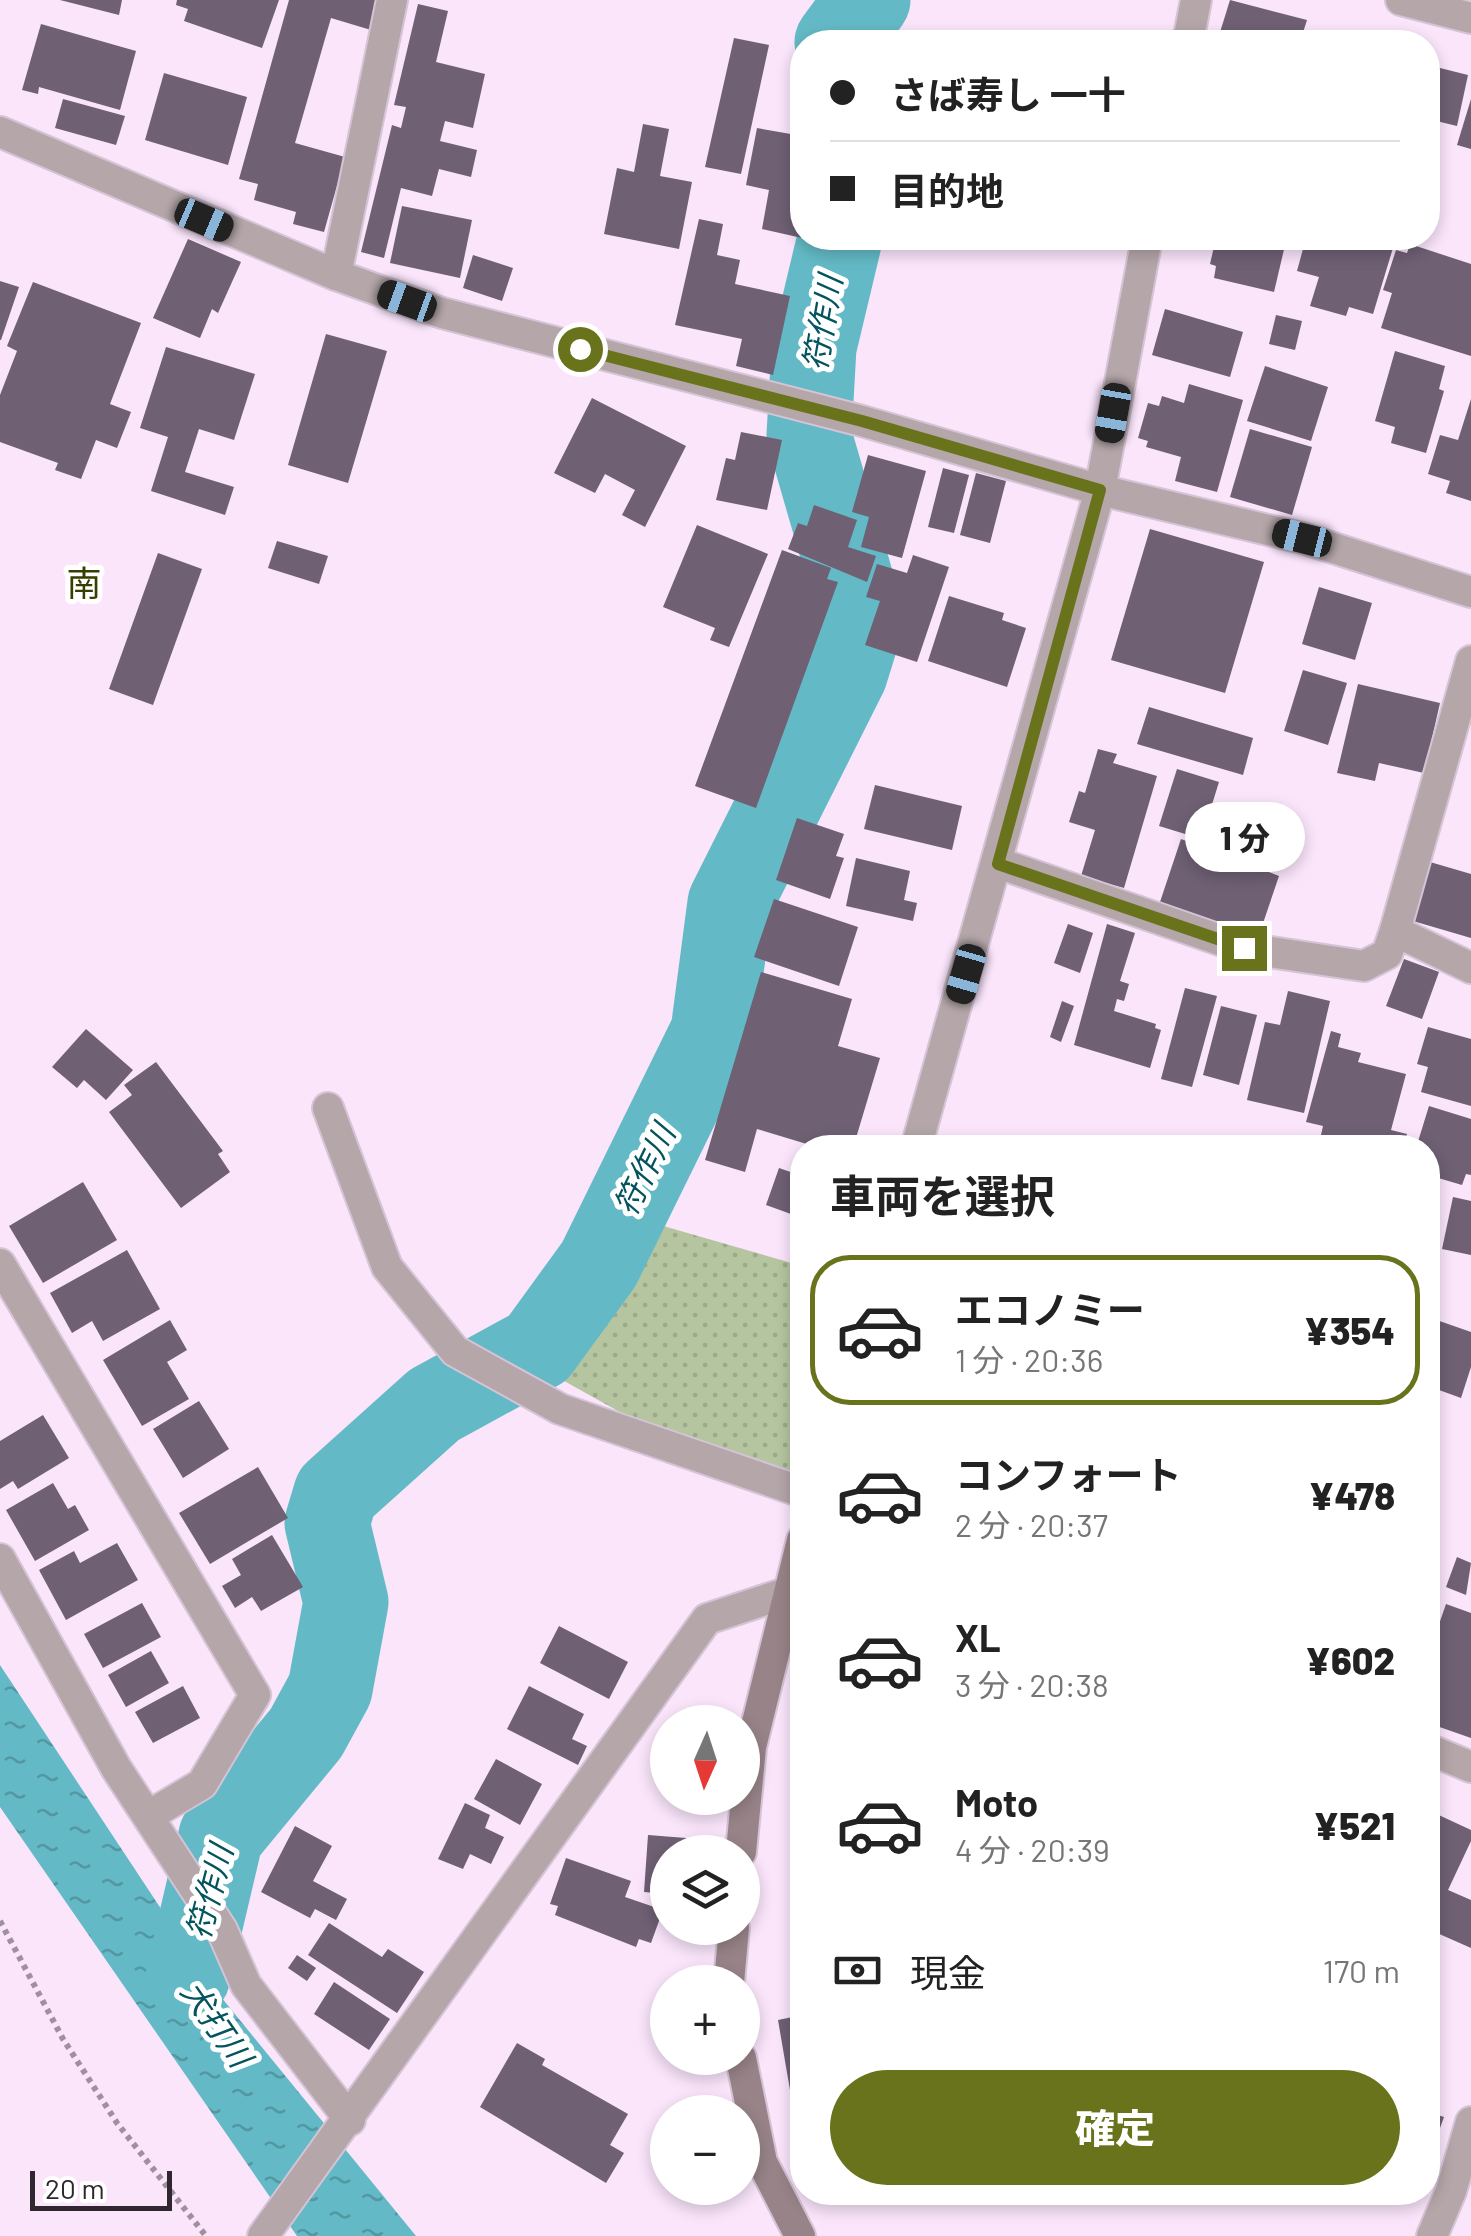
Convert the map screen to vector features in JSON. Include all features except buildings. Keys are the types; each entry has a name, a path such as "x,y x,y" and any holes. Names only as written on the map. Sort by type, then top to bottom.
{"street":[{"path":"336,275 392,0"},
{"path":"1190,30 1196,0"},
{"path":"1400,0 1471,18"},
{"path":"0,132 336,275 442,314 862,421 1100,490 1302,538 1471,592"},
{"path":"920,1135 1100,490 1145,250"},
{"path":"998,864 1244,948 1364,966 1387,954 1471,662"},
{"path":"1395,931 1471,968"},
{"path":"328,1108 387,1267 455,1351 560,1409 790,1488"},
{"path":"0,1264 256,1696 202,1784 150,1815"},
{"path":"0,1559 116,1768 222,1930 246,1985 343,2127"},
{"path":"743,1835 751,1747 790,1588"},
{"path":"263,2236 707,1619 789,1592"},
{"path":"1440,1754 1471,1767"},
{"path":"744,2075 762,2162 800,2236"},
{"path":"1432,2236 1451,2191 1471,2122"}],"path":[{"path":"0,1921 63,2039 117,2123 206,2236"}],"green space":[{"path":"632,1217 790,1263 790,1484 697,1455 539,1367"}],"water":[{"name":"犬打川","path":"0,1665 212,1986 416,2236 297,2236 0,1807"}],"waterway":[{"name":"符作川","path":"846,30 868,0"},
{"name":"符作川","path":"188,1976 221,1836 306,1733 330,1689 346,1602 327,1523 336,1493 434,1405 538,1348 599,1264 713,1032 730,903 845,674 855,642 855,594 809,435 814,347 837,250"}],"district":[{"name":"南","path":"84,584"}],"route":[{"path":"580,349 862,421 1100,490 998,864 1244,948"}]}
